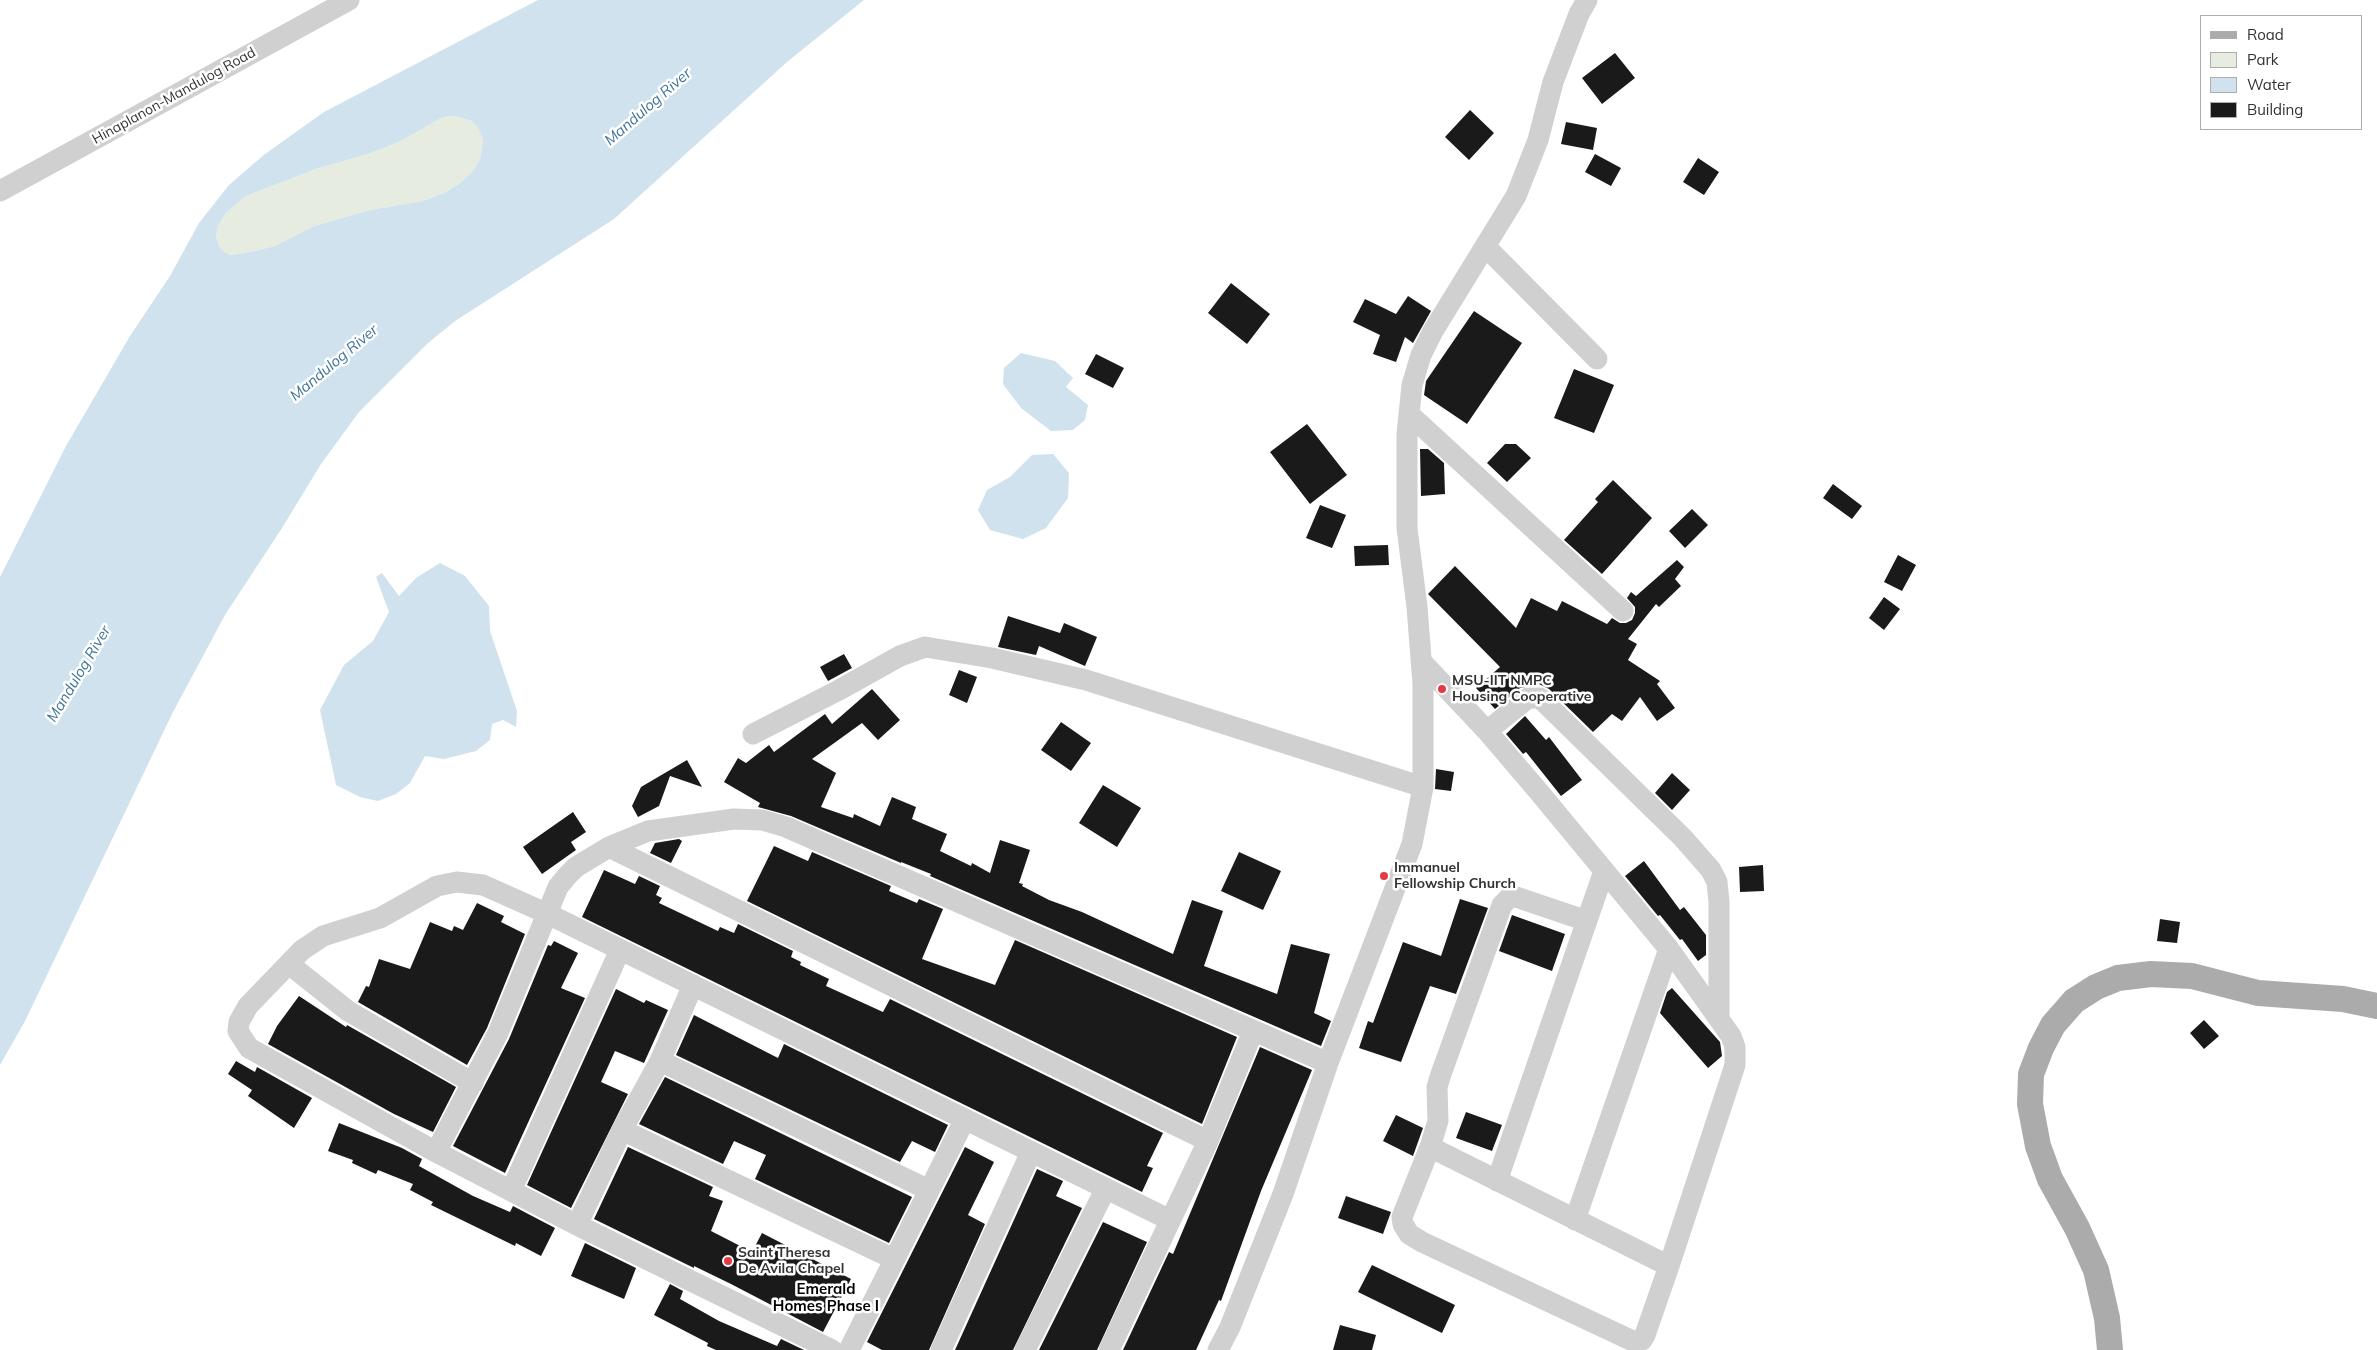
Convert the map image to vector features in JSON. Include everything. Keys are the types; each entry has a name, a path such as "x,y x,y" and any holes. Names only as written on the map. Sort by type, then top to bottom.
{"main road":[{"path":"2110,1350 2107,1318 2096,1270 2077,1228 2050,1179 2038,1146 2030,1104 2031,1074 2052,1025 2074,1001 2096,987 2118,978 2152,974 2192,976 2258,993 2343,999 2377,1006"}],"street":[{"name":"Hinaplanon-Mandulog Road","path":"0,191 349,0"},
{"path":"1218,1350 1230,1327 1283,1194 1328,1063 1412,844 1423,787 1422,662 1407,528 1409,414 1412,385 1421,355 1433,331 1516,196 1538,140 1553,82 1579,14 1587,0"},
{"path":"1486,247 1597,359"},
{"path":"1409,414 1623,611"},
{"path":"753,734 900,656 925,647 992,658 1086,680 1423,787"},
{"path":"1422,662 1487,731 1669,950 1731,1036 1735,1047 1735,1065 1669,1266 1645,1335 1637,1343 1422,1242 1404,1229 1402,1217 1430,1147 1438,1121 1437,1087 1441,1074 1502,905 1510,897 1516,897 1587,921"},
{"path":"1487,731 1528,698 1540,698 1683,838 1711,870 1717,882 1719,902 1719,1019"},
{"path":"436,1152 474,1083 498,1033 558,888 567,876 576,867 608,847 648,831 734,819 762,820 786,827 1328,1063"},
{"path":"608,847 1208,1140"},
{"path":"1497,1180 1604,871"},
{"path":"832,1350 576,1225 436,1152 249,1048 238,1031 239,1022 248,1006 302,950 324,936 380,918 437,886 448,883 483,885 548,914 1105,1190 1170,1220"},
{"path":"511,1191 620,950"},
{"path":"1575,1220 1669,950"},
{"path":"289,964 348,1011 474,1083"},
{"path":"576,1225 622,1130 660,1061 693,985"},
{"path":"1109,1350 1208,1140 1253,1031"},
{"path":"660,1061 929,1190"},
{"path":"850,1350 965,1119"},
{"path":"622,1130 894,1259"},
{"path":"1430,1147 1669,1266"},
{"path":"941,1350 1031,1152"},
{"path":"1025,1350 1105,1190"}],"green space":[{"path":"454,116 472,121 478,128 483,140 480,159 473,171 459,184 444,193 423,201 370,210 314,226 275,246 250,252 231,255 224,252 219,246 216,236 218,226 226,213 246,196 316,169 368,154 401,141 443,117"}],"water":[{"name":"Mandulog River","path":"538,0 864,0 787,62 614,219 455,321 427,344 359,412 321,464 225,615 173,712 25,1021 0,1065 0,577 66,446 130,336 170,276 199,223 229,185 265,154 324,112","holes":["454,116 472,121 478,128 483,140 480,159 473,171 459,184 444,193 423,201 370,210 314,226 275,246 250,252 231,255 224,252 219,246 216,236 218,226 226,213 246,196 316,169 368,154 401,141 443,117"]},
{"path":"1021,353 1055,361 1073,378 1066,387 1088,405 1085,420 1073,430 1051,431 1021,408 1003,384 1004,368"},
{"path":"1053,454 1069,473 1068,498 1046,528 1023,539 990,530 978,510 987,490 1010,477 1032,455"},
{"path":"440,563 465,576 489,606 490,631 517,711 516,727 503,720 492,724 490,740 476,751 444,759 425,756 410,783 396,794 378,801 360,797 336,785 320,710 344,665 373,641 389,612 376,577 382,573 399,596 416,578"}],"building":[{"path":"1615,53 1635,78 1602,104 1582,78"},
{"path":"1470,110 1494,133 1469,160 1445,137"},
{"path":"1566,122 1597,128 1593,150 1561,144"},
{"path":"1595,154 1621,168 1611,186 1585,172"},
{"path":"1698,158 1719,172 1704,195 1683,182"},
{"path":"1231,283 1270,314 1247,344 1208,313"},
{"path":"1408,296 1431,311 1413,343 1405,337 1396,362 1373,354 1380,335 1353,322 1365,299 1396,314"},
{"path":"1474,311 1522,343 1467,424 1424,395 1426,381"},
{"path":"1096,354 1124,368 1113,388 1085,374"},
{"path":"1574,369 1614,385 1594,433 1554,418"},
{"path":"1307,424 1347,475 1310,504 1270,452"},
{"path":"1505,444 1516,444 1531,458 1507,482 1487,463"},
{"path":"1420,449 1428,449 1444,463 1445,494 1421,496"},
{"path":"1613,480 1652,518 1602,574 1564,540 1598,502 1595,499"},
{"path":"1833,484 1862,506 1852,519 1823,498"},
{"path":"1320,505 1346,515 1332,548 1306,538"},
{"path":"1692,509 1708,525 1685,548 1669,531"},
{"path":"1388,545 1389,565 1355,566 1354,546"},
{"path":"1898,555 1916,565 1902,591 1884,582"},
{"path":"1677,560 1684,567 1675,579 1681,586 1659,607 1656,604 1628,639 1637,644 1628,660 1660,681 1657,684 1675,708 1657,721 1640,697 1622,721 1612,714 1593,732 1549,689 1535,682 1532,686 1520,688 1495,709 1476,688 1500,667 1428,594 1455,566 1516,628 1531,598 1557,611 1562,601 1607,624 1612,618 1620,623 1626,623 1632,620 1635,613 1635,607 1627,598 1631,592 1636,596"},
{"path":"1884,597 1900,609 1884,630 1869,618"},
{"path":"1008,616 1060,633 1064,623 1097,637 1085,666 1039,646 1036,655 998,647"},
{"path":"844,654 852,668 828,681 820,667"},
{"path":"959,670 977,677 967,703 949,695"},
{"path":"872,689 900,720 878,740 862,723 812,759 836,773 821,807 853,818 854,814 880,826 892,797 916,807 912,819 947,834 940,851 971,866 972,863 990,873 1000,840 1030,850 1019,883 1023,884 1022,886 1049,900 1082,912 1173,954 1192,900 1223,911 1204,966 1277,994 1291,944 1330,954 1314,1013 1331,1021 1321,1046 930,876 931,874 791,816 758,807 760,803 724,782 738,758 746,763 769,745 774,752 825,714 832,724"},
{"path":"1525,716 1546,740 1549,737 1582,780 1561,796 1526,752 1523,754 1506,734"},
{"path":"1061,722 1091,743 1071,771 1041,750"},
{"path":"687,760 702,787 670,776 659,806 638,817 632,806 641,787"},
{"path":"1436,769 1454,772 1451,791 1435,789"},
{"path":"1672,773 1690,790 1672,810 1655,793"},
{"path":"1103,785 1141,808 1117,847 1079,823"},
{"path":"573,812 586,832 571,842 576,850 542,874 523,847"},
{"path":"679,839 682,841 671,863 650,853 655,843"},
{"path":"774,846 808,861 812,852 891,886 889,891 917,903 919,899 943,909 922,959 995,985 1015,940 1237,1037 1202,1124 747,901"},
{"path":"1239,852 1281,871 1263,910 1221,891"},
{"path":"1644,861 1680,910 1684,907 1706,935 1706,955 1698,961 1682,939 1680,940 1660,915 1658,916 1625,876"},
{"path":"1763,865 1764,891 1740,892 1739,867"},
{"path":"604,870 635,884 639,876 660,886 656,895 662,898 659,903 718,931 720,927 734,933 738,924 793,951 791,957 801,962 800,965 829,979 826,986 883,1012 890,999 1163,1133 1147,1166 1153,1168 1142,1192 582,917"},
{"path":"1460,899 1488,908 1456,994 1430,986 1401,1062 1359,1048 1368,1021 1373,1023 1403,942 1441,956"},
{"path":"477,903 504,916 501,922 525,934 487,1028 467,1065 358,1002 366,986 369,987 379,959 410,969 430,922 452,931 454,926 463,930"},
{"path":"1512,915 1565,934 1552,971 1499,951"},
{"path":"2160,919 2180,922 2177,943 2157,941"},
{"path":"554,941 578,953 561,988 585,998 505,1173 453,1146 509,1039 548,945 551,946"},
{"path":"1672,988 1720,1042 1722,1056 1708,1068 1660,1013 1667,992"},
{"path":"616,989 644,1003 646,1000 668,1010 644,1063 615,1051 601,1082 628,1094 571,1208 527,1185"},
{"path":"299,996 346,1027 347,1025 456,1087 433,1132 394,1114 268,1044 277,1026"},
{"path":"694,1015 778,1058 784,1044 948,1125 935,1152 912,1141 900,1162 676,1055"},
{"path":"2204,1020 2219,1036 2204,1049 2190,1033"},
{"path":"1260,1047 1312,1070 1261,1191 1221,1301 1219,1300 1196,1350 1123,1350 1169,1252 1173,1254"},
{"path":"236,1061 255,1072 257,1067 312,1098 294,1128 248,1096 252,1090 228,1074"},
{"path":"665,1077 912,1197 889,1243 755,1179 766,1155 734,1141 723,1164 639,1124"},
{"path":"1466,1112 1502,1125 1492,1151 1456,1138"},
{"path":"1396,1115 1423,1128 1413,1156 1383,1141"},
{"path":"339,1123 402,1148 422,1159 419,1166 473,1196 510,1212 513,1206 555,1228 541,1256 516,1243 515,1246 431,1205 433,1202 410,1190 413,1184 378,1170 376,1174 352,1163 353,1160 328,1151"},
{"path":"628,1147 713,1187 709,1196 723,1201 711,1231 752,1252 762,1233 851,1279 823,1332 731,1284 594,1219"},
{"path":"965,1147 994,1162 968,1215 985,1224 929,1350 882,1350 867,1342"},
{"path":"1037,1169 1063,1181 1056,1196 1082,1208 1013,1350 955,1350"},
{"path":"1346,1196 1391,1212 1383,1234 1338,1218"},
{"path":"1103,1222 1147,1242 1097,1350 1039,1350"},
{"path":"585,1243 636,1268 624,1299 571,1276"},
{"path":"1372,1265 1455,1305 1442,1333 1358,1292"},
{"path":"670,1284 683,1291 680,1299 719,1321 777,1346 781,1339 804,1350 716,1350 707,1346 708,1343 654,1315"},
{"path":"1340,1325 1376,1335 1372,1350 1333,1350"}],"place":[{"name":"MSU-IIT NMPC Housing Cooperative","path":"1442,689"},
{"name":"Immanuel Fellowship Church","path":"1384,876"},
{"name":"Saint Theresa De Avila Chapel","path":"728,1261"}],"district":[{"name":"Emerald Homes Phase I","path":"826,1298"}]}
